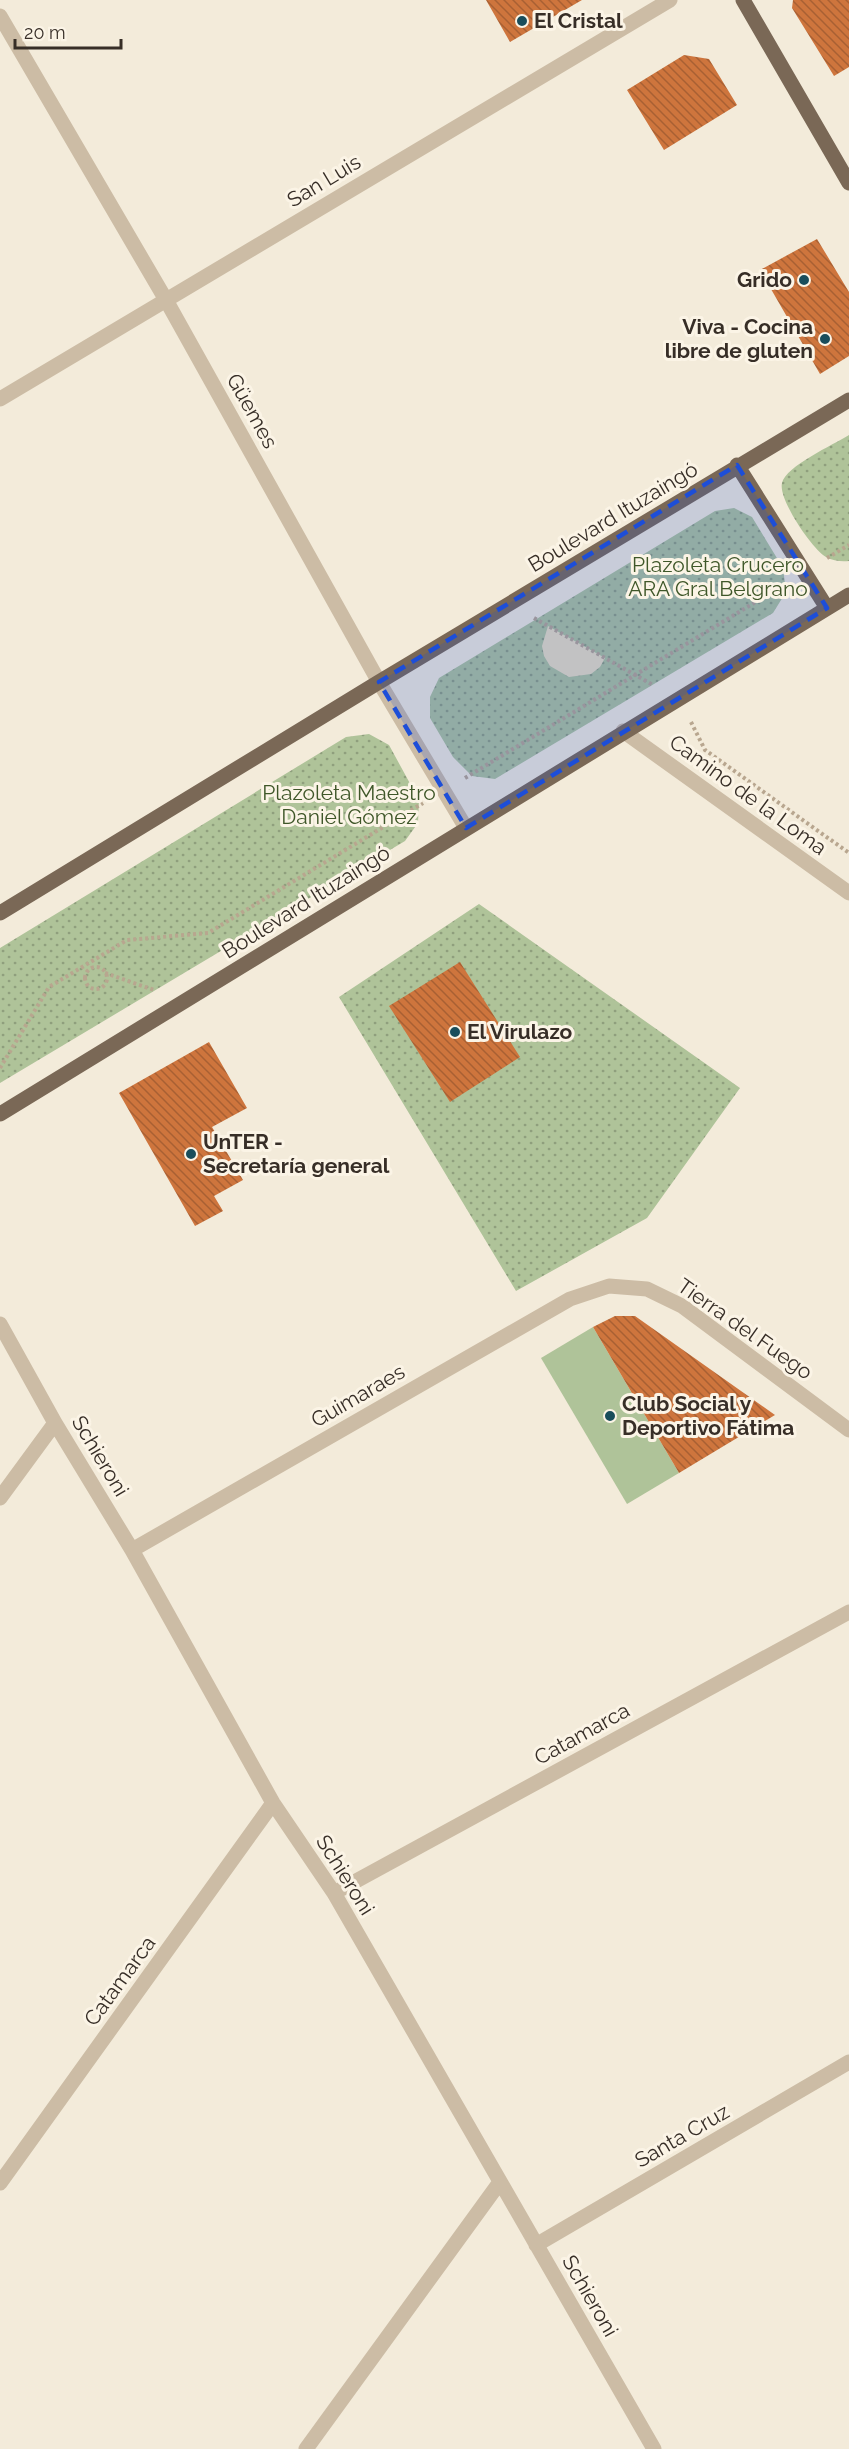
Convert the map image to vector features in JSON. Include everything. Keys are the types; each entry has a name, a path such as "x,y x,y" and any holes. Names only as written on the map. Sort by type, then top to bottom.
{"main road":[{"path":"743,0 849,183"},
{"name":"Boulevard Ituzaingó","path":"0,913 737,465 849,400"},
{"path":"737,465 827,608"},
{"name":"Boulevard Ituzaingó","path":"0,1113 849,595"}],"street":[{"name":"San Luis","path":"0,399 670,0"},
{"name":"Güemes","path":"0,16 166,300 379,682 466,828"},
{"name":"Camino de la Loma","path":"624,731 849,893"},
{"name":"Tierra del Fuego","path":"609,1286 647,1289 682,1306 849,1430"},
{"name":"Guimaraes","path":"132,1550 570,1299 609,1286"},
{"name":"Schieroni","path":"0,1324 55,1423 132,1550 273,1803 334,1893 654,2449"},
{"path":"0,1498 55,1423"},
{"name":"Catamarca","path":"334,1893 849,1612"},
{"name":"Catamarca","path":"0,2183 273,1803"},
{"name":"Santa Cruz","path":"536,2245 849,2062"},
{"path":"306,2449 500,2182"}],"path":[{"path":"0,1068 50,987 127,940 208,933 849,545"},
{"path":"510,605 680,699 705,750 849,853"},
{"path":"105,973 107,980 104,986 97,989 87,984 86,974 90,969 96,967 105,973 163,993 189,999"}],"highlighted area":[{"path":"737,465 827,608 466,828 379,682"}],"green space":[{"path":"849,435 849,561 840,561 826,557 805,534 785,500 782,483 785,476 801,463"},
{"name":"Plazoleta Crucero ARA Gral Belgrano","path":"734,508 752,517 783,568 786,592 773,613 495,779 472,776 453,757 430,718 430,697 439,678 715,511"},
{"name":"Plazoleta Maestro Daniel Gómez","path":"369,734 389,745 419,800 418,823 405,841 0,1083 0,948 346,737"},
{"path":"479,904 740,1088 647,1218 516,1291 339,997"},
{"name":"Club Social y Deportivo Fátima","path":"593,1327 679,1473 627,1504 541,1358"}],"shaded area":[{"path":"548,626 605,658 600,667 591,674 569,677 550,666 544,656 542,646"}],"building":[{"name":"El Cristal","path":"486,0 582,0 510,42"},
{"path":"793,0 849,0 849,67 834,76 792,8"},
{"path":"684,55 709,59 737,105 664,150 627,90"},
{"path":"817,239 849,292 849,356 820,374 760,270"},
{"name":"El Virulazo","path":"460,962 520,1057 450,1102 389,1006"},
{"name":"UnTER - Secretaría general","path":"209,1042 247,1108 212,1127 243,1180 214,1196 223,1211 195,1226 119,1093"},
{"path":"615,1316 635,1316 775,1415 679,1473 593,1327"}],"place":[{"name":"El Cristal","path":"522,21"},
{"name":"Grido","path":"804,280"},
{"name":"Viva - Cocina libre de gluten","path":"825,339"},
{"name":"El Virulazo","path":"455,1032"},
{"name":"UnTER - Secretaría general","path":"191,1154"},
{"name":"Club Social y Deportivo Fátima","path":"610,1416"}]}
